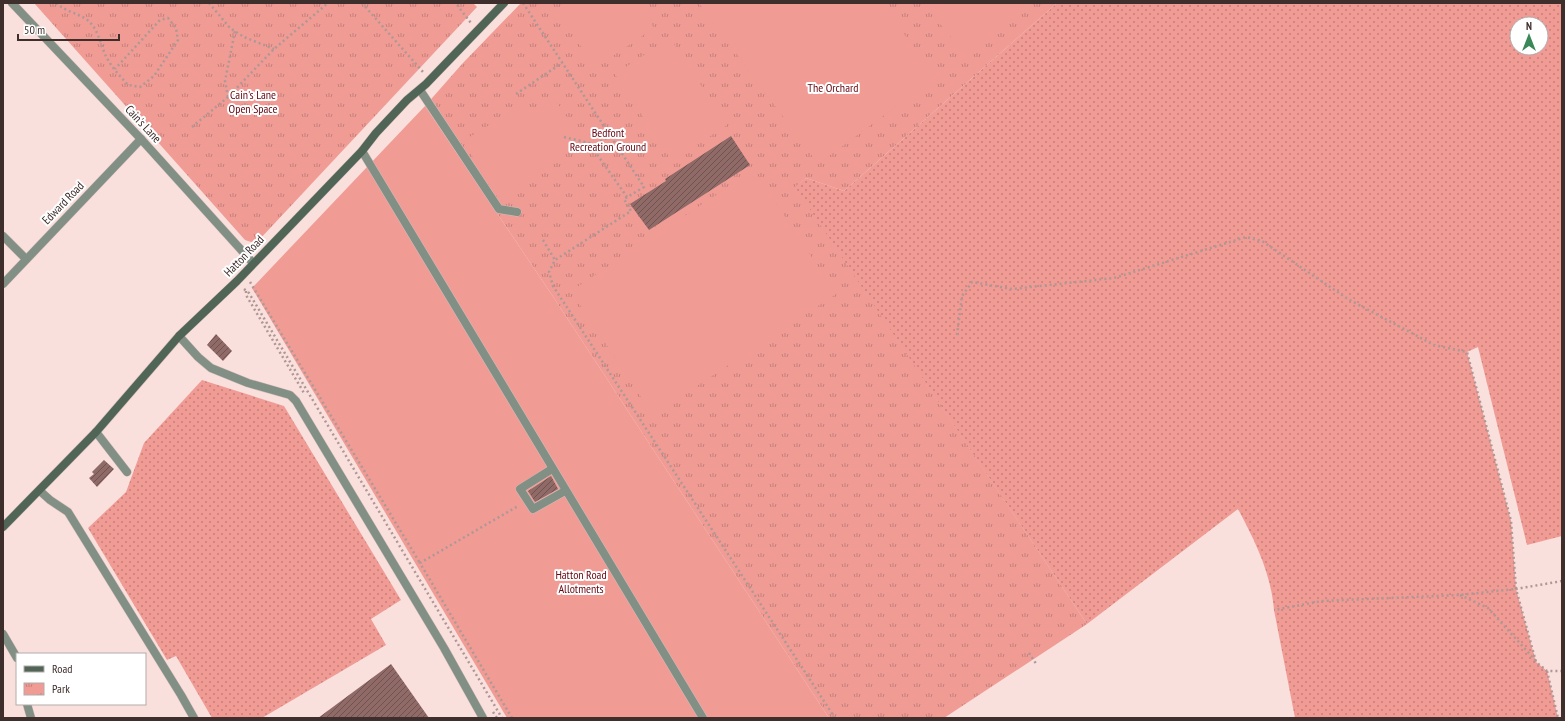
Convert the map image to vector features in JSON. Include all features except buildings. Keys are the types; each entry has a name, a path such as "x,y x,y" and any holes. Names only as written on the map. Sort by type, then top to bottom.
{"street":[{"name":"Cain's Lane","path":"12,3 141,139 253,263"},
{"name":"Hatton Road","path":"3,527 40,491 96,432 179,336 239,278 362,151 376,133 407,100 420,90 478,32 504,3"},
{"path":"420,90 499,209 517,212"},
{"name":"Edward Road","path":"3,284 141,139"},
{"path":"362,151 565,492 703,718"},
{"path":"3,236 26,259"},
{"path":"179,336 198,357 211,368 248,383 290,395 296,401 444,648 483,718"},
{"path":"96,432 127,472"},
{"path":"552,469 520,489 533,509 565,492"},
{"path":"40,491 68,512 194,718"},
{"path":"3,634 16,656"},
{"path":"27,705 31,718"}],"path":[{"path":"56,3 65,11 86,19 98,33 108,60 115,69 128,85 140,87 154,76 178,40 176,28 168,18 160,20 115,69"},
{"path":"209,3 230,28 274,49"},
{"path":"192,127 228,97 274,49 328,3"},
{"path":"362,3 430,80"},
{"path":"523,3 644,187 624,199 631,211 555,260 549,272 553,286 835,718"},
{"path":"457,5 478,32"},
{"path":"228,97 225,81 235,31"},
{"path":"516,94 562,63"},
{"path":"592,147 610,135"},
{"path":"564,137 589,143 627,197"},
{"path":"956,336 962,296 972,282 1012,289 1114,278 1246,237 1262,241 1348,299 1434,344 1467,352 1512,521 1516,589 1536,662"},
{"path":"543,240 555,260"},
{"path":"239,278 254,286 512,718"},
{"path":"239,278 502,718"},
{"path":"420,563 527,500"},
{"path":"1274,610 1322,601 1459,595 1516,589 1562,581"},
{"path":"1459,595 1488,608 1536,662 1547,671 1558,718"},
{"path":"1029,653 1037,665"},
{"path":"1547,671 1562,671"}],"green space":[{"name":"Cain's Lane Open Space","path":"34,3 473,3 477,7 259,240 251,242 245,240"},
{"name":"Bedfont Recreation Ground","path":"521,3 1057,3 844,191 806,178 795,187 1087,624 944,718 829,718 552,295 425,106 462,64"},
{"path":"566,3 637,3 654,28 595,68 557,9"},
{"name":"The Orchard","path":"699,3 881,3 936,77 818,164"},
{"path":"923,3 1025,3 964,53"},
{"path":"1057,3 1562,3 1562,536 1527,545 1478,347 1467,352 1511,521 1516,589 1536,662 1547,671 1558,718 1295,718 1270,583 1256,545 1238,509 1087,624 794,187 806,178 844,191"},
{"path":"670,38 727,125 672,161 615,74"},
{"path":"556,101 584,142 498,198 463,141 522,105 531,117"},
{"name":"Hatton Road Allotments","path":"425,106 552,295 829,718 507,718 252,288"},
{"path":"754,170 836,294 653,415 571,291"},
{"path":"202,380 284,406 401,600 371,619 386,645 262,718 212,718 176,656 167,660 88,528 126,492 144,443"}]}
